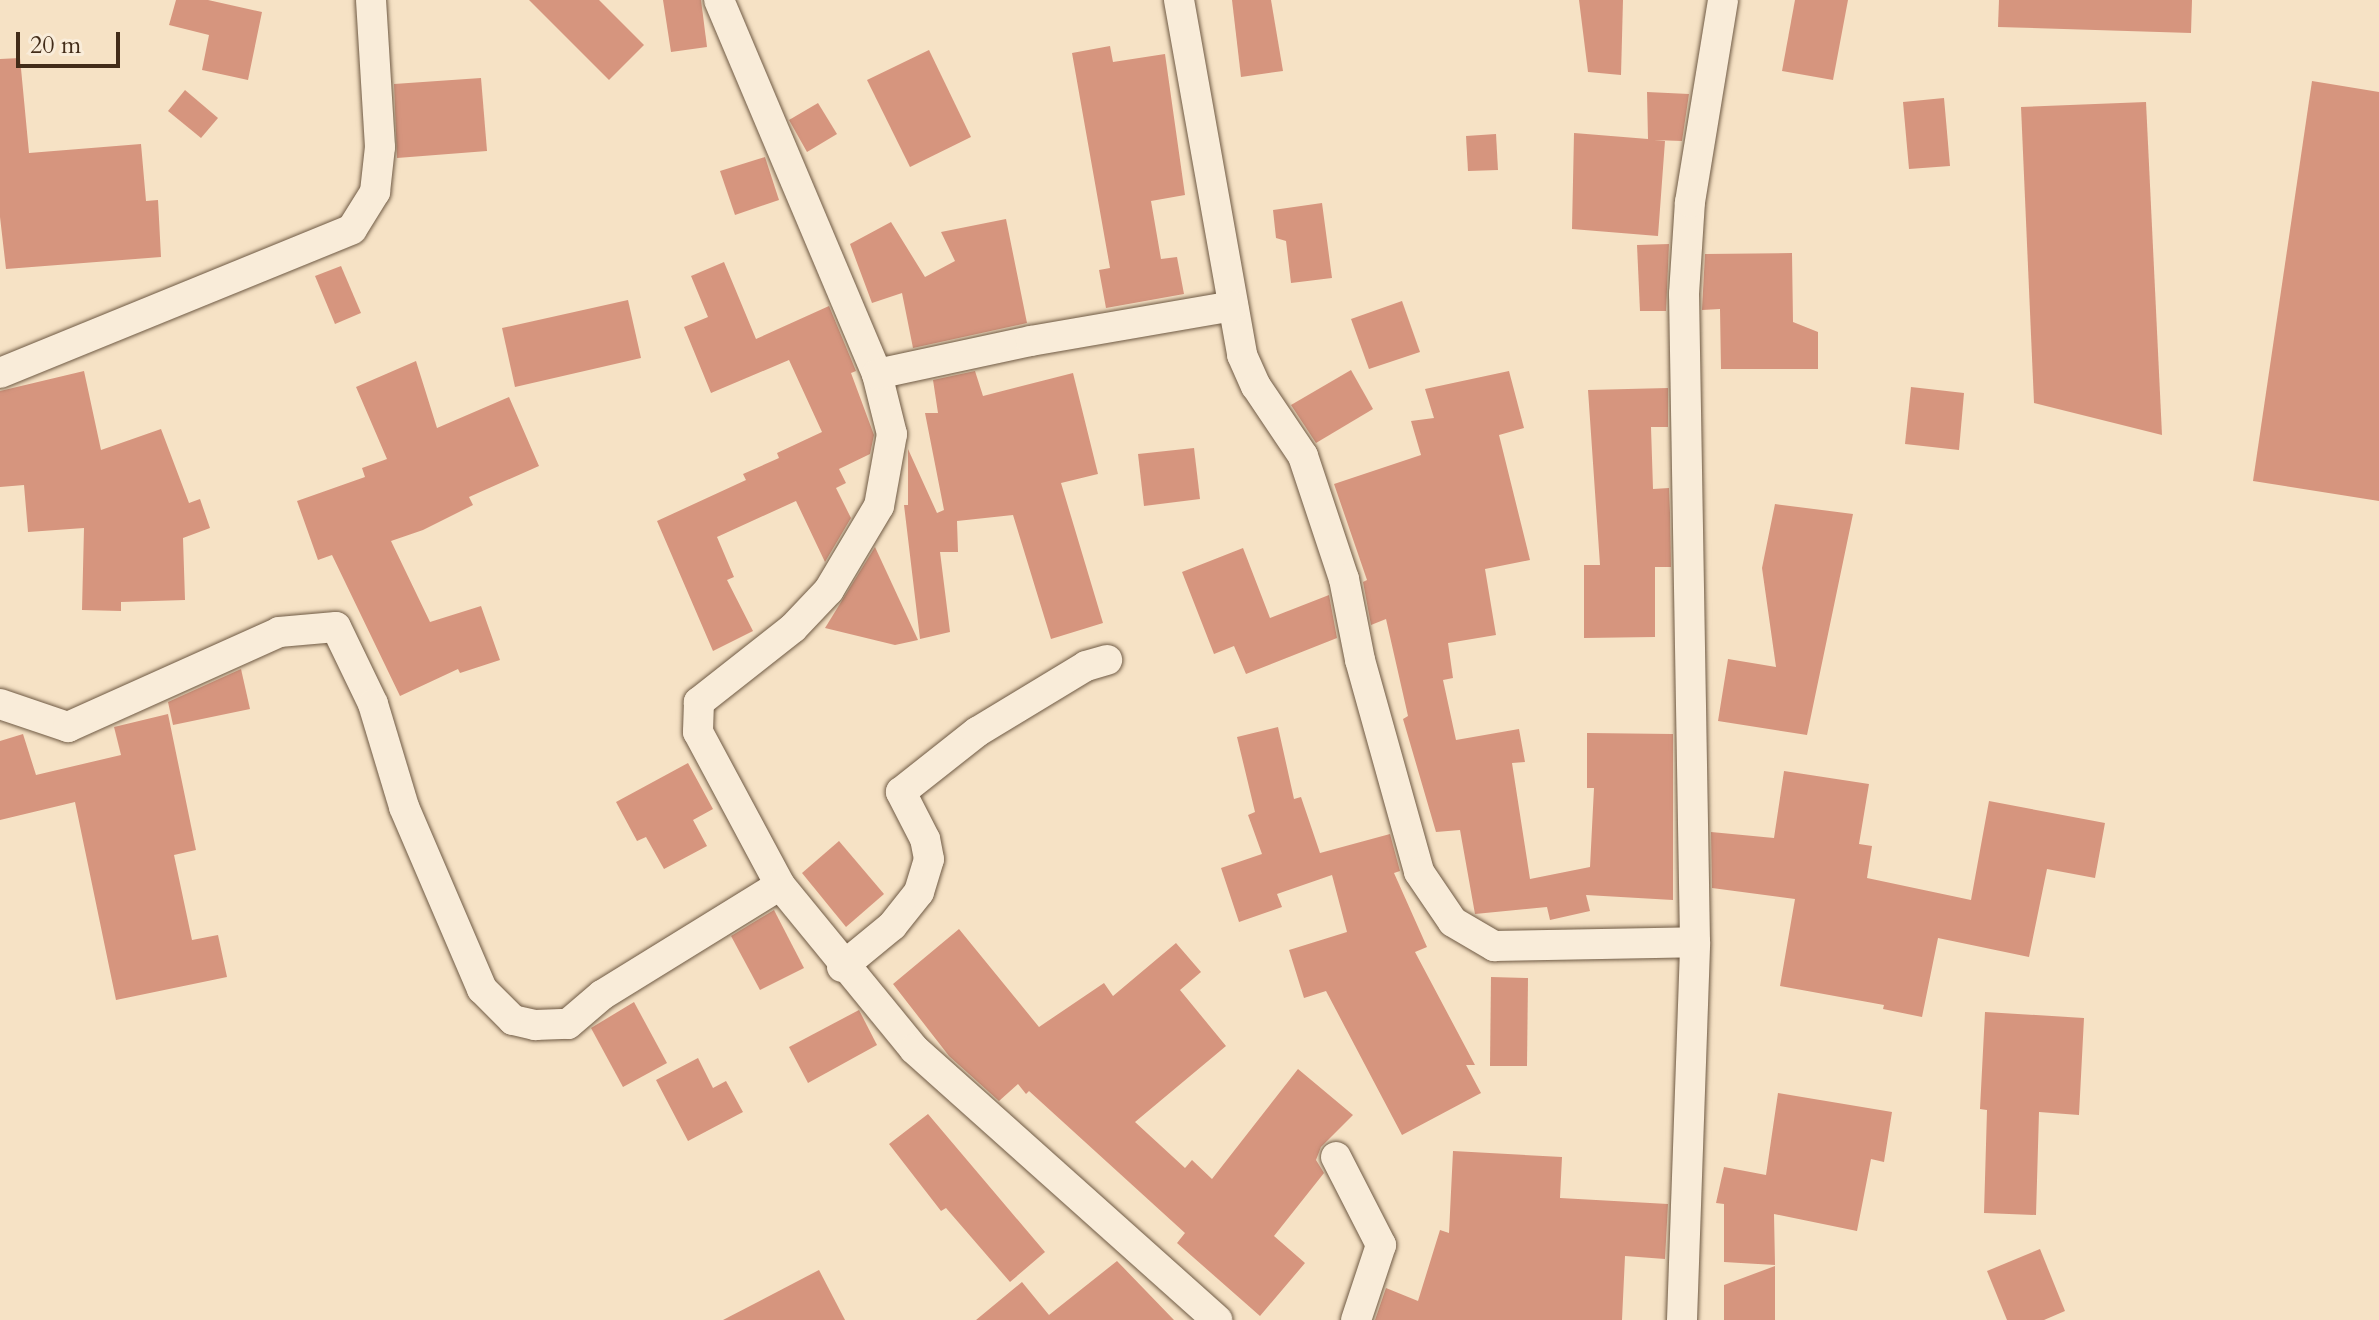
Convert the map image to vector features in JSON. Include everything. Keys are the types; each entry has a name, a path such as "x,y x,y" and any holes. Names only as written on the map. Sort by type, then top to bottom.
{"street":[{"path":"0,373 352,229 375,192 380,147 371,0"},
{"path":"719,0 877,374 892,434 879,506 863,538 829,590 793,628 699,702 698,732 780,885 842,967 914,1049 1217,1320"},
{"path":"1179,0 1242,355 1256,386 1303,456 1344,579 1360,660 1414,858 1438,906 1472,936 1494,946 1695,942"},
{"path":"1682,1320 1695,942 1684,294 1690,202 1723,0"},
{"path":"877,374 1031,341 1233,306"},
{"path":"0,704 68,727 279,632 336,627 373,704 404,807 482,989 513,1020 535,1025 568,1024 602,995 780,885"},
{"path":"842,967 892,926 919,892 927,849 901,792 977,732 1086,666 1107,660"},
{"path":"1336,1157 1381,1245 1356,1320"}],"building":[{"path":"176,0 208,0 262,12 248,80 202,70 209,35 169,25"},
{"path":"529,0 599,0 644,45 609,80"},
{"path":"663,0 701,0 707,47 671,52"},
{"path":"1232,0 1271,0 1283,71 1241,77"},
{"path":"1579,0 1623,0 1621,75 1588,72"},
{"path":"1795,0 1848,0 1833,80 1782,71"},
{"path":"1999,0 2192,0 2191,33 1998,27"},
{"path":"1110,46 1113,62 1165,54 1185,195 1151,201 1161,259 1177,257 1184,294 1106,308 1099,270 1110,268 1072,53"},
{"path":"929,50 971,137 910,167 867,80"},
{"path":"20,58 29,153 141,144 146,201 158,200 161,257 6,269 0,217 0,59"},
{"path":"481,78 487,151 397,158 394,84"},
{"path":"2312,81 2379,92 2379,501 2253,481"},
{"path":"185,90 218,118 201,138 168,111"},
{"path":"1647,92 1689,94 1682,141 1654,140 1665,141 1658,236 1572,229 1574,133 1648,139"},
{"path":"1944,98 1950,166 1909,169 1903,102"},
{"path":"2146,102 2162,435 2034,403 2021,107"},
{"path":"818,103 837,134 807,152 789,120"},
{"path":"1496,134 1498,170 1468,171 1466,136"},
{"path":"765,157 779,200 735,215 720,171"},
{"path":"1322,203 1332,278 1291,283 1286,241 1276,238 1273,210"},
{"path":"1006,219 1027,323 913,348 902,293 872,303 850,244 891,222 925,277 955,261 941,232"},
{"path":"1669,244 1666,311 1640,311 1637,245"},
{"path":"1792,253 1793,322 1818,332 1818,369 1721,369 1720,309 1702,310 1705,254"},
{"path":"724,262 756,339 829,306 856,371 851,373 874,435 870,454 839,469 846,483 836,488 851,518 825,562 796,501 717,537 734,577 727,580 753,631 713,651 657,521 746,480 743,474 779,458 777,453 822,432 789,360 711,393 684,327 708,317 691,276"},
{"path":"341,266 361,313 335,324 315,276"},
{"path":"628,300 641,358 515,387 502,328"},
{"path":"1402,301 1420,352 1369,369 1351,319"},
{"path":"416,361 437,428 509,397 539,466 469,497 473,505 423,530 391,541 430,622 481,606 500,660 460,673 458,669 400,696 332,555 318,560 297,501 365,477 362,468 387,459 356,387"},
{"path":"1351,370 1373,409 1316,443 1291,405"},
{"path":"84,371 101,450 161,429 189,503 200,499 210,528 183,538 185,600 121,602 121,611 82,610 84,528 28,532 24,485 0,487 0,391"},
{"path":"975,371 983,396 1073,373 1098,474 1061,483 1103,623 1051,639 1013,515 957,521 958,552 940,552 950,632 920,639 904,505 908,505 908,449 937,513 944,510 925,413 938,413 933,380"},
{"path":"1509,371 1524,428 1499,435 1530,560 1485,569 1496,635 1448,643 1453,678 1443,680 1456,740 1519,729 1525,762 1512,763 1530,879 1590,867 1594,788 1587,788 1587,733 1673,734 1673,900 1586,895 1590,911 1550,920 1547,907 1475,914 1460,830 1436,832 1403,719 1408,716 1386,619 1371,625 1363,582 1367,580 1334,484 1421,455 1411,421 1434,418 1425,389"},
{"path":"1911,387 1964,393 1959,450 1905,444"},
{"path":"1668,388 1668,427 1651,427 1653,489 1669,488 1670,513 1671,567 1655,567 1655,637 1584,638 1584,565 1600,565 1588,390"},
{"path":"1194,448 1200,499 1144,506 1138,454"},
{"path":"1775,504 1853,514 1807,735 1718,721 1728,659 1776,667 1762,568"},
{"path":"875,547 918,640 895,645 825,628"},
{"path":"1243,548 1270,618 1329,595 1337,638 1246,674 1234,646 1214,654 1182,572"},
{"path":"241,669 250,709 173,725 168,702"},
{"path":"168,714 196,850 174,855 192,940 218,935 227,977 116,1000 75,802 0,820 0,741 23,734 36,775 121,755 114,727"},
{"path":"1278,727 1294,799 1301,797 1320,853 1390,834 1400,871 1394,873 1427,947 1415,952 1475,1065 1466,1065 1481,1093 1402,1135 1326,991 1304,998 1289,950 1347,932 1332,875 1277,894 1282,907 1239,922 1221,868 1262,854 1248,815 1255,812 1237,737"},
{"path":"688,763 713,809 693,820 707,846 664,869 646,837 637,841 616,802"},
{"path":"1784,771 1869,784 1859,844 1872,846 1867,878 1971,900 1989,801 2105,823 2095,878 2047,869 2029,957 1938,938 1922,1017 1883,1009 1884,1005 1780,986 1795,899 1712,888 1711,832 1774,838"},
{"path":"839,841 884,894 846,927 802,873"},
{"path":"774,910 804,968 760,990 731,936"},
{"path":"959,929 1039,1027 1104,983 1113,996 1176,943 1201,972 1180,990 1226,1046 1135,1122 1185,1168 1192,1160 1212,1179 1298,1069 1353,1115 1321,1147 1316,1160 1324,1173 1274,1236 1305,1263 1260,1316 1177,1243 1185,1233 1029,1091 1026,1094 1018,1084 999,1101 949,1056 893,984"},
{"path":"1491,977 1528,978 1527,1066 1490,1066"},
{"path":"634,1002 667,1063 623,1087 591,1028"},
{"path":"859,1010 877,1045 808,1083 789,1047"},
{"path":"1985,1012 2084,1018 2079,1115 2039,1112 2036,1215 1984,1213 1987,1110 1980,1109"},
{"path":"698,1058 713,1088 726,1081 743,1112 688,1141 656,1080"},
{"path":"1778,1093 1892,1112 1884,1162 1871,1159 1857,1231 1774,1214 1775,1265 1724,1262 1724,1204 1716,1203 1724,1167 1766,1175"},
{"path":"928,1114 1045,1252 1010,1282 946,1208 941,1211 889,1144"},
{"path":"1453,1151 1562,1157 1560,1198 1668,1204 1665,1259 1625,1256 1622,1320 1375,1320 1386,1288 1418,1301 1440,1230 1449,1233"},
{"path":"2040,1249 2065,1311 2044,1320 2007,1320 1987,1271"},
{"path":"1117,1261 1174,1320 976,1320 1022,1282 1049,1315"},
{"path":"1775,1266 1775,1320 1724,1320 1724,1285"},
{"path":"819,1270 845,1320 723,1320"}]}
